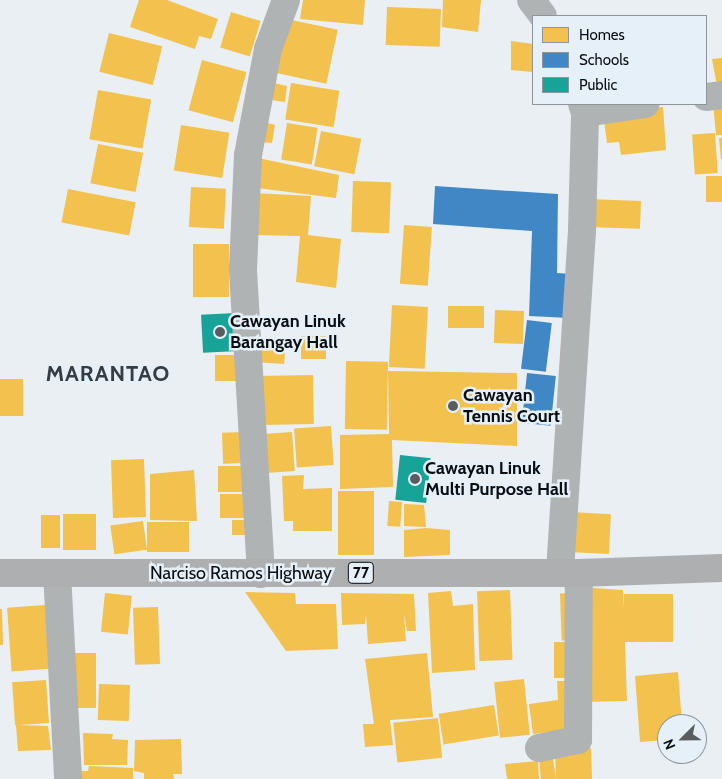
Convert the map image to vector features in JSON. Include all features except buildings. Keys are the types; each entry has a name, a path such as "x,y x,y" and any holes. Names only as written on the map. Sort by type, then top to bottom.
{"highway":[{"name":"Narciso Ramos Highway","path":"0,573 569,572 722,568"}],"street":[{"path":"261,574 243,269 248,164 268,49 286,0"},
{"path":"531,0 542,15"},
{"path":"707,96 722,95"},
{"path":"539,748 578,740 569,572 582,230 583,108 630,105"},
{"path":"57,573 68,779"}],"place":[{"name":"Cawayan Linuk Barangay Hall","path":"220,332"},
{"name":"Cawayan Tennis Court","path":"453,406"},
{"name":"Cawayan Linuk Multi Purpose Hall","path":"415,479"}],"district":[{"name":"MARANTAO","path":"108,374"}]}
